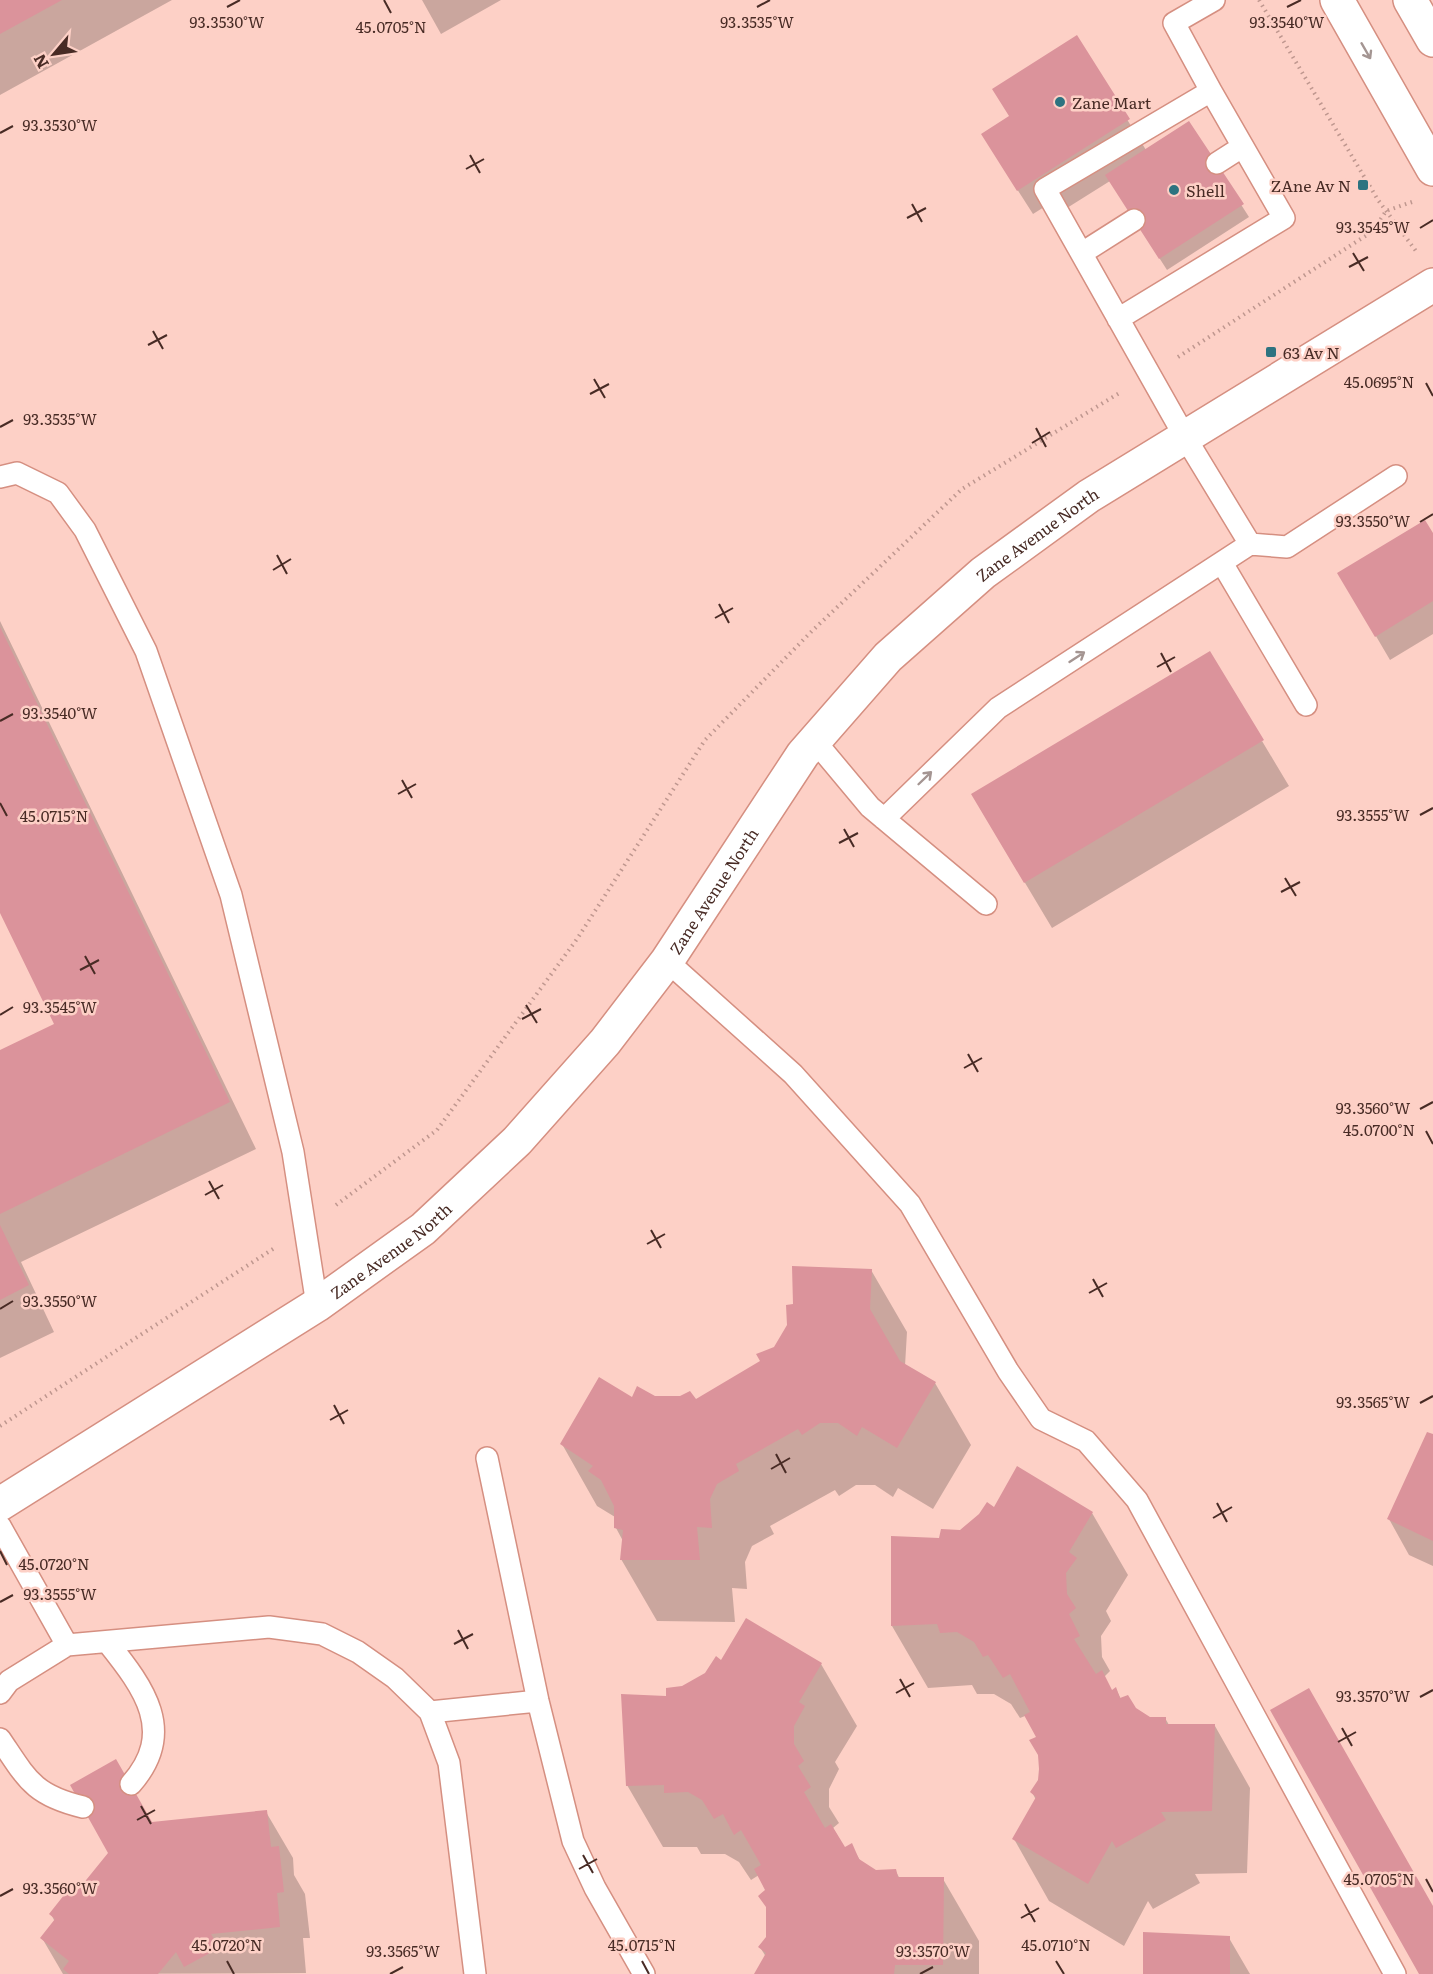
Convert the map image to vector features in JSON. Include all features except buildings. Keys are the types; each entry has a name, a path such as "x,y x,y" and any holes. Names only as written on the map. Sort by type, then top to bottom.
{"street":[{"path":"1337,0 1433,169"},
{"path":"1410,0 1433,40"},
{"name":"Zane Avenue North","path":"0,1504 317,1305 423,1229 517,1141 605,1042 666,962 814,740 888,657 983,573 1089,496 1433,285"}],"lane":[{"path":"1118,319 1284,218 1174,23 1214,0"},
{"path":"1211,91 1045,189 1149,375 1250,544"},
{"path":"1217,163 1242,147"},
{"path":"1082,254 1134,220"},
{"path":"0,477 17,473 58,493 85,530 146,651 231,895 293,1152 317,1305"},
{"path":"884,819 998,708 1250,544 1287,547 1396,476"},
{"path":"1222,563 1306,705"},
{"path":"814,740 870,807 986,904"},
{"path":"666,962 793,1074 910,1204 1008,1371 1041,1419 1086,1441 1137,1500 1395,1974"},
{"path":"487,1458 538,1701 573,1840 595,1888 644,1974"},
{"path":"0,1526 67,1645"},
{"path":"3,1680 67,1645 108,1644 269,1627 322,1634 358,1652 395,1678 430,1712 449,1763 475,1974"},
{"path":"108,1644 138,1680 151,1709 154,1741 143,1770 130,1784"},
{"path":"430,1712 538,1701"},
{"path":"0,1739 27,1780 49,1798 83,1807"}],"path":[{"path":"1259,0 1386,211 1419,256"},
{"path":"0,1426 305,1228 436,1130 577,939 705,740 812,631 962,489 1149,375 1373,231 1386,211"}],"place":[{"name":"Zane Mart","path":"1060,102"},
{"name":"ZAne Av N","path":"1363,185"},
{"name":"Shell","path":"1174,190"},
{"name":"63 Av N","path":"1271,352"}]}
